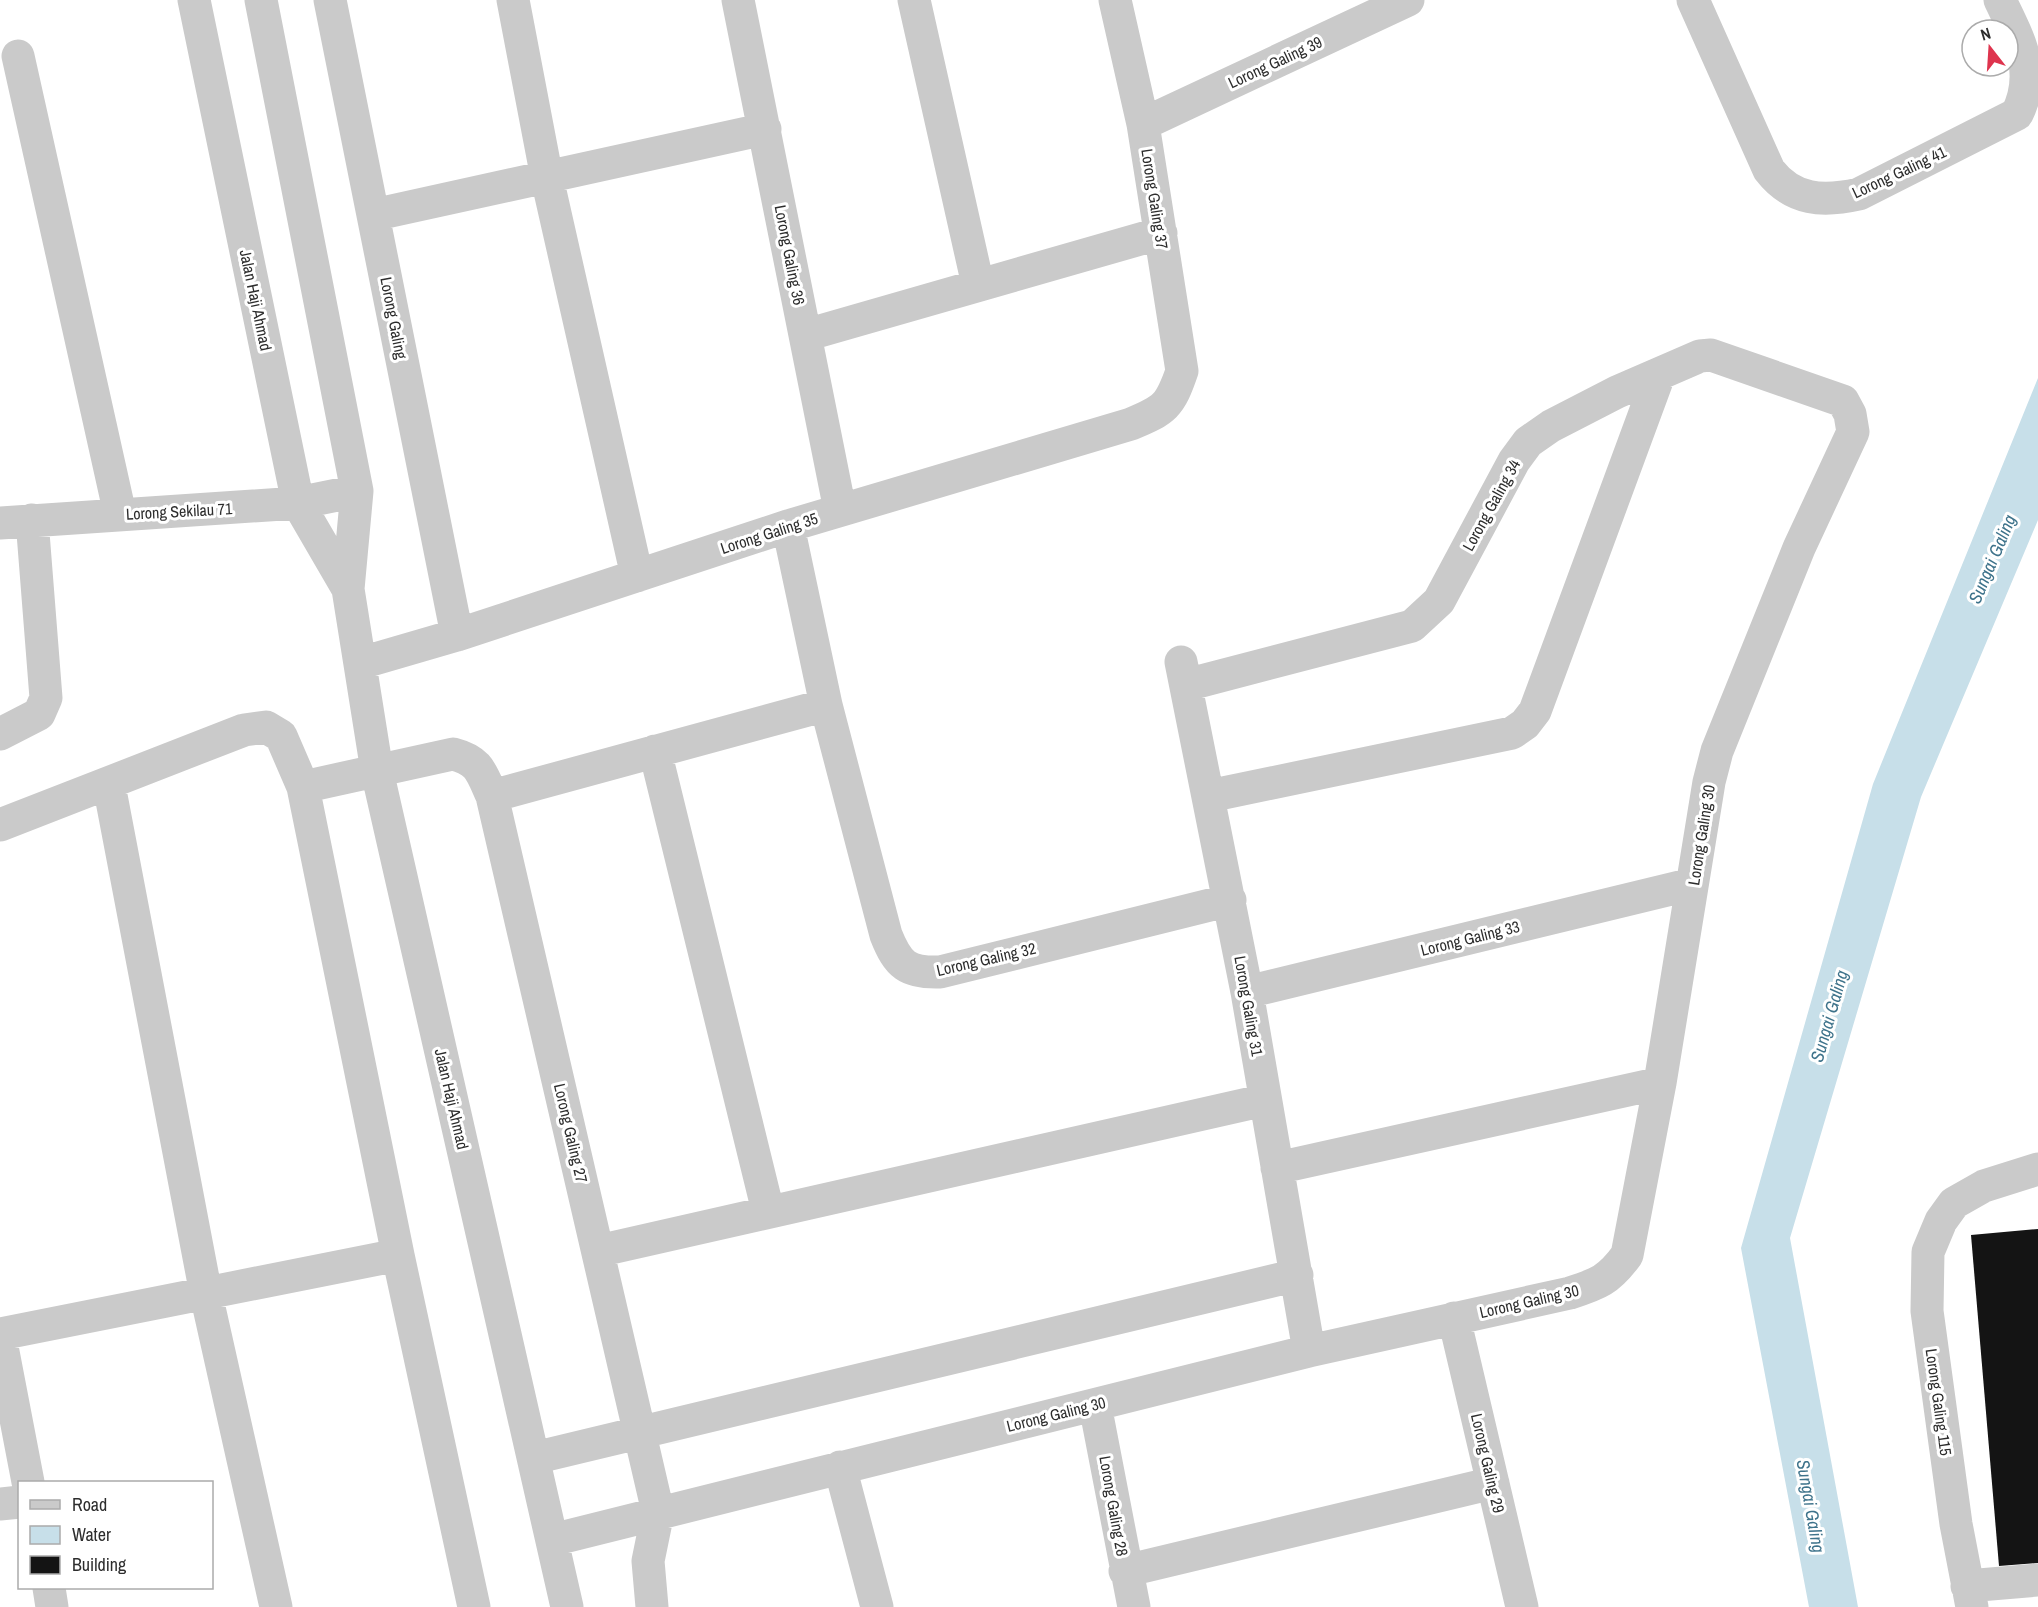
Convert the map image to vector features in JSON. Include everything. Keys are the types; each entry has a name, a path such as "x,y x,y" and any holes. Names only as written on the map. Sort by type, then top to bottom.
{"street":[{"name":"Jalan Haji Ahmad","path":"194,0 298,503 348,589"},
{"name":"Jalan Haji Ahmad","path":"261,0 357,491 348,589 378,771 567,1607"},
{"name":"Lorong Galing","path":"330,0 458,635"},
{"path":"513,0 547,178 637,576"},
{"name":"Lorong Galing 36","path":"738,0 840,510"},
{"path":"914,0 978,285"},
{"name":"Lorong Galing 37","path":"1115,0 1143,124 1182,371 1173,398"},
{"name":"Lorong Galing 39","path":"1143,124 1408,0"},
{"name":"Lorong Galing 41","path":"1693,0 1769,170 1781,185 1812,198 1834,199 1859,194 2017,114 2025,98 2032,50"},
{"path":"2001,0 2032,50"},
{"path":"18,56 120,514"},
{"path":"373,215 765,129"},
{"path":"806,335 1161,233"},
{"name":"Lorong Galing 34","path":"1183,674 1412,626 1439,601 1514,461 1528,442 1551,426 1700,356 1711,355 1843,401"},
{"path":"1209,796 1512,733 1525,724 1535,711 1659,375"},
{"name":"Lorong Galing 35","path":"362,663 458,635 788,526 1131,424 1156,414 1173,398"},
{"name":"Lorong Galing 30","path":"552,1540 1309,1351 1570,1293 1600,1284 1616,1271 1627,1255 1660,1083 1702,813 1717,751 1799,548 1853,432 1850,414 1843,401"},
{"name":"Lorong Sekilau 71","path":"0,523 298,503 357,491"},
{"path":"0,734 39,714 46,698 32,520"},
{"name":"Lorong Galing 32","path":"788,526 826,705 886,935 893,953 904,965 917,972 940,972 1230,900"},
{"name":"Lorong Galing 31","path":"1183,674 1230,900 1309,1351"},
{"path":"492,796 826,705"},
{"path":"0,825 109,785 244,730 266,728 281,736 303,787 398,1255 474,1607"},
{"path":"655,751 768,1211"},
{"name":"Lorong Galing 27","path":"303,787 453,754 466,757 478,765 492,796 598,1251 638,1434 658,1512 648,1561 652,1607"},
{"path":"109,785 206,1294 276,1607"},
{"name":"Lorong Galing 33","path":"1247,992 1692,884"},
{"path":"1277,1168 1660,1083"},
{"path":"598,1251 1265,1100"},
{"name":"Lorong Galing 115","path":"1969,1596 1927,1311 1928,1252 1941,1221 1954,1203 1984,1186 2038,1169"},
{"path":"28,1481 0,1335 398,1255"},
{"path":"534,1458 1297,1275"},
{"name":"Lorong Galing 29","path":"1454,1318 1522,1607"},
{"name":"Lorong Galing 28","path":"1095,1405 1125,1571 1134,1607"},
{"path":"840,1467 877,1607"},
{"path":"1125,1571 1493,1483"},
{"path":"0,1504 18,1502"},
{"path":"1969,1596 2038,1580"},
{"path":"48,1589 52,1607"}],"water":[{"name":"Sungai Galing","path":"2038,378 2038,520 1921,797 1790,1238 1858,1607 1809,1607 1741,1248 1873,784"}],"building":[{"path":"2038,1229 2038,1563 1999,1566 1971,1235"}]}
